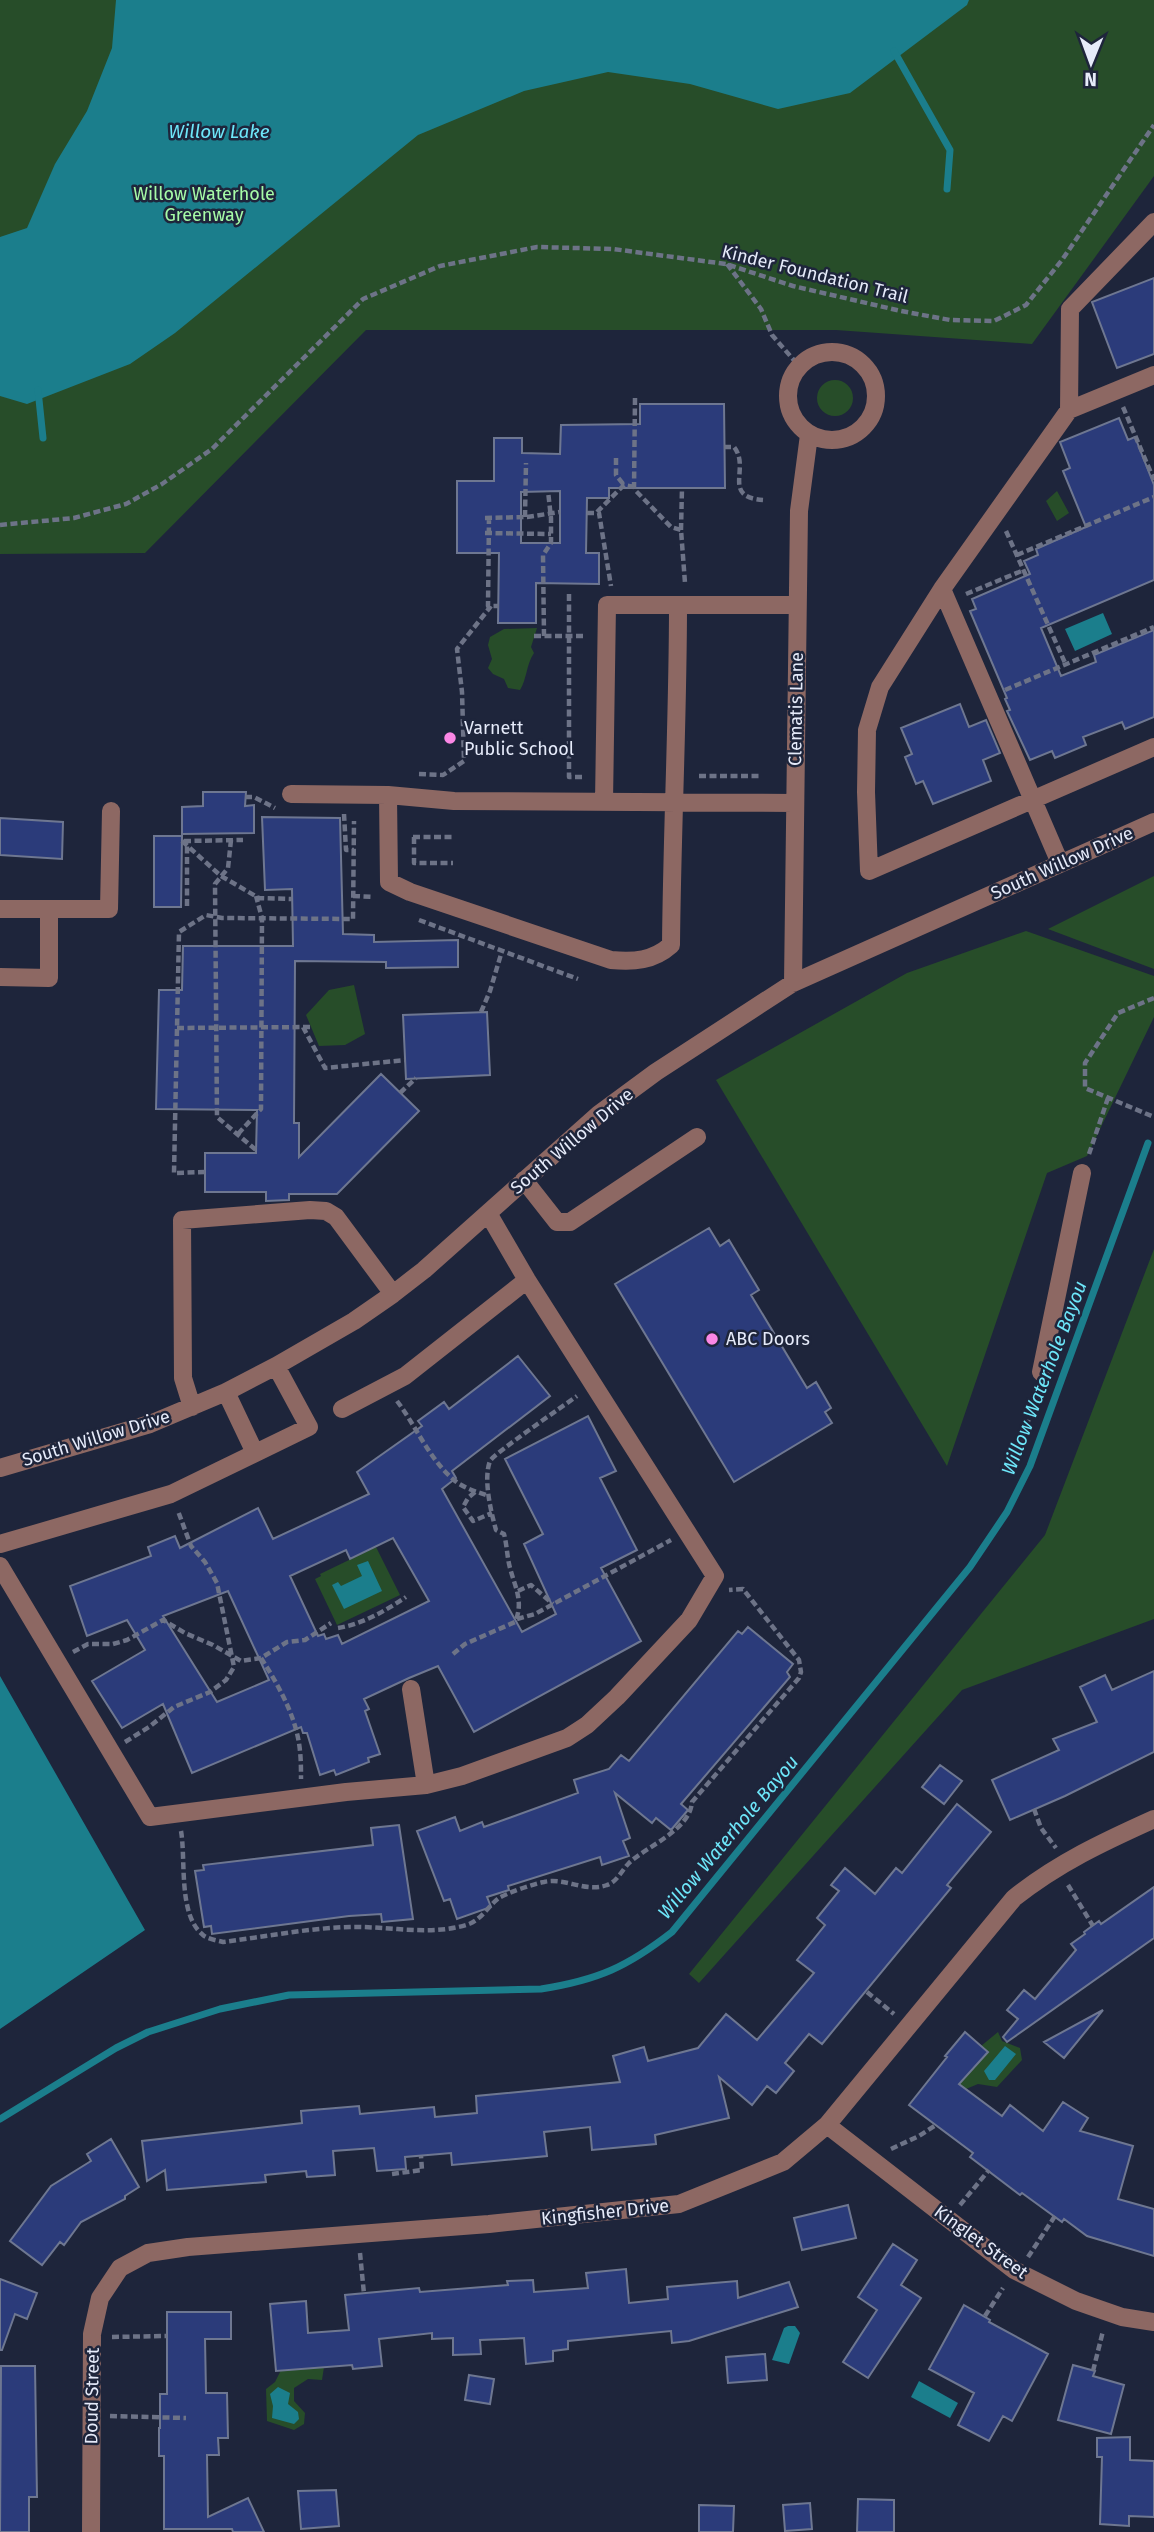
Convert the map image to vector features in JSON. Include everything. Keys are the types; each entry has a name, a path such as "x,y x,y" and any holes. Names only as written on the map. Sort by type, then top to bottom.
{"street":[{"path":"1069,410 1070,309 1154,222"},
{"path":"835,351 855,357 874,379 877,394 875,410 869,423 857,434 842,440 825,441 809,435 795,422 787,403 789,383 799,366 816,355 835,351"},
{"path":"1154,376 1069,410 997,511 945,595 880,687 867,730 869,871 1154,747"},
{"name":"Clematis Lane","path":"793,983 799,511 809,435"},
{"path":"945,595 1060,863"},
{"path":"604,802 607,605 797,605"},
{"path":"388,795 389,882 410,892 611,960 633,962 662,953 671,945 672,802 677,762 678,605"},
{"path":"291,794 388,795 454,801 795,803"},
{"path":"0,909 109,909 111,811"},
{"name":"South Willow Drive","path":"0,1468 150,1424 226,1392 276,1366 354,1321 393,1294 599,1115 647,1079 793,983 1154,822"},
{"path":"0,977 49,978 49,909"},
{"path":"524,1181 557,1222 569,1222 697,1137"},
{"path":"1041,1372 1082,1173"},
{"path":"192,1407 183,1378 182,1220 326,1211 336,1217 393,1294"},
{"path":"0,1566 149,1816 426,1785 462,1776 567,1738 587,1725 690,1620 715,1577 527,1280 488,1213"},
{"path":"342,1409 405,1376 527,1280"},
{"path":"0,1544 171,1494 309,1427 276,1366"},
{"path":"226,1392 255,1453"},
{"path":"411,1689 426,1785"},
{"name":"Kingfisher Drive","path":"120,2268 148,2253 188,2247 501,2223 678,2204 783,2162 827,2125 1014,1898 1084,1851 1154,1819"},
{"name":"Kinglet Street","path":"827,2125 1016,2271 1076,2301 1122,2317 1154,2322"},
{"name":"Doud Street","path":"91,2532 92,2337 100,2298 120,2268"}],"path":[{"name":"Kinder Foundation Trail","path":"0,525 74,518 126,504 162,484 212,449 363,299 440,266 537,247 613,248 726,264 793,286 901,312 950,320 994,321 1026,305 1062,260 1154,125"},
{"path":"726,264 761,309 772,335 799,366"},
{"path":"764,335 769,330"},
{"path":"1116,391 1154,480"},
{"path":"635,398 634,489 671,527 681,530"},
{"path":"724,447 734,447 740,458 741,492 746,497 763,500"},
{"path":"616,458 616,475 624,485 634,487"},
{"path":"525,517 526,463"},
{"path":"596,513 624,485"},
{"path":"682,488 681,530 685,583"},
{"path":"544,636 543,555 551,543 548,491"},
{"path":"1017,555 1154,497"},
{"path":"997,511 1066,665"},
{"path":"499,606 488,606 487,517 525,517 560,512"},
{"path":"587,513 599,513 611,582 609,605"},
{"path":"487,533 551,534"},
{"path":"945,595 1024,570"},
{"path":"569,594 569,777 586,776"},
{"path":"418,774 443,775 464,761 462,691 457,649 491,606"},
{"path":"988,697 1154,627"},
{"path":"534,636 607,636"},
{"path":"699,776 761,776"},
{"path":"250,798 250,806"},
{"path":"205,1172 174,1173 178,932 206,915 353,919 354,821"},
{"path":"354,836 366,836"},
{"path":"453,863 414,863 412,837 454,837"},
{"path":"187,843 243,839"},
{"path":"231,840 228,868 215,884 217,1117 257,1150"},
{"path":"187,843 221,876 259,898 292,899"},
{"path":"187,843 187,906"},
{"path":"238,1134 261,1109 262,918 256,896"},
{"path":"353,896 379,897"},
{"path":"481,1012 502,951"},
{"path":"1154,998 1118,1013 1085,1063 1085,1088 1154,1117"},
{"path":"303,1027 325,1068 405,1060"},
{"path":"177,1028 311,1027"},
{"path":"400,1093 416,1079"},
{"path":"1082,1173 1108,1098"},
{"path":"1019,1457 1041,1372"},
{"path":"453,1654 465,1644 515,1622 519,1612 518,1591 509,1566 504,1534 496,1530 492,1513 489,1496 490,1460 498,1451 527,1434 594,1385"},
{"path":"385,1386 408,1415 425,1446 455,1481 489,1496"},
{"path":"476,1492 468,1498 463,1507 472,1521 492,1513"},
{"path":"110,1751 149,1727 174,1707 210,1692 226,1680 234,1667 217,1583 205,1562 191,1546 171,1494"},
{"path":"516,1619 536,1614 687,1532"},
{"path":"518,1591 531,1585 553,1604"},
{"path":"181,1829 184,1849 183,1879 193,1922 203,1936 223,1942 350,1927 442,1930 470,1924 499,1899 545,1881 571,1883 586,1888 608,1885 629,1863 672,1833 692,1809 692,1802 799,1678 799,1660 743,1589"},
{"path":"338,1628 352,1626 387,1610 406,1597"},
{"path":"57,1661 88,1644 113,1644 127,1640 163,1620 241,1661 261,1658 287,1643 304,1640 331,1623"},
{"path":"261,1658 281,1688 294,1728 300,1750 302,1797"},
{"path":"1034,1809 1041,1828 1093,1926"},
{"path":"867,1992 909,2025"},
{"path":"870,2158 916,2138 936,2125"},
{"path":"392,2174 422,2170 421,2156"},
{"path":"949,2220 989,2171"},
{"path":"985,2316 1055,2216"},
{"path":"358,2234 364,2294"},
{"path":"1093,2371 1108,2312"},
{"path":"92,2337 167,2336"},
{"path":"91,2415 186,2418"}],"green space":[{"name":"Willow Waterhole Greenway","path":"0,0 1154,0 1154,176 1032,344 836,330 366,330 145,553 0,554"},
{"path":"835,380 848,385 853,398 848,411 835,416 822,411 817,398 822,385"},
{"path":"1057,491 1069,513 1057,521 1046,501"},
{"path":"537,628 531,647 534,653 522,686 520,690 508,688 504,679 493,674 488,668 492,659 488,645 490,637 504,629"},
{"path":"1154,876 1154,969 1048,929"},
{"path":"1026,931 1154,976 1154,1017 1087,1156 1047,1173 947,1466 716,1080 907,973"},
{"path":"354,985 365,1034 345,1045 319,1046 306,1015 329,990"},
{"path":"1154,1249 1154,1619 962,1690 699,1983 689,1974 1045,1535"},
{"path":"376,1547 400,1595 337,1625 315,1579 321,1576 320,1574"},
{"path":"998,2032 1002,2041 1020,2048 1022,2060 997,2087 978,2084 966,2089 958,2083 987,2052 981,2046"},
{"path":"324,2367 322,2380 308,2379 294,2388 294,2401 305,2413 304,2424 294,2430 267,2421 266,2389 275,2382 281,2370"}],"water":[{"name":"Willow Lake","path":"116,0 969,0 967,5 850,93 778,109 690,84 608,72 524,91 418,135 175,333 130,364 27,404 0,396 0,237 27,228 55,164 87,111 112,48"},
{"path":"1103,613 1112,634 1075,651 1065,629"},
{"path":"368,1561 382,1591 344,1609 332,1585 338,1582 341,1586 362,1576 357,1565"},
{"path":"0,1676 145,1930 0,2029"},
{"path":"1005,2046 1016,2054 995,2080 989,2080 984,2071"},
{"path":"795,2326 800,2333 789,2364 772,2360 784,2328"},
{"path":"919,2381 958,2403 950,2418 911,2397"},
{"path":"278,2387 290,2393 288,2404 298,2412 299,2419 294,2424 272,2418 270,2394"}],"building":[{"path":"1154,278 1154,354 1117,368 1092,302"},
{"path":"640,404 724,404 725,488 609,488 609,498 587,498 586,553 599,553 599,584 536,583 536,623 498,623 499,553 457,553 457,481 494,481 494,438 522,438 522,453 560,454 561,425 640,424","holes":["560,491 560,543 521,543 521,492"]},
{"path":"1119,418 1128,440 1135,437 1154,485 1154,580 1041,628 1061,676 1096,662 1094,655 1154,630 1154,717 1125,729 1122,722 1083,737 1086,745 1055,758 1052,751 1030,760 1007,711 1010,710 1005,699 1007,698 970,611 976,609 972,599 1030,574 1024,561 1038,555 1036,549 1086,527 1063,471 1070,468 1060,442"},
{"path":"960,704 969,727 986,720 1000,753 983,760 991,781 933,804 923,781 916,784 905,757 912,754 901,728"},
{"path":"203,792 246,792 245,806 254,805 254,833 182,834 182,807 203,806"},
{"path":"262,817 340,818 343,934 374,935 374,942 458,940 458,967 386,968 386,962 295,961 294,1123 299,1123 299,1157 381,1074 419,1111 337,1194 289,1194 289,1200 266,1201 266,1192 205,1192 205,1153 256,1153 257,1110 156,1109 159,990 182,990 183,946 293,946 292,889 265,890"},
{"path":"0,818 63,822 62,859 0,855"},
{"path":"154,836 182,836 181,907 154,907"},
{"path":"487,1012 490,1075 406,1079 403,1015"},
{"name":"ABC Doors","path":"709,1228 720,1246 729,1240 759,1290 751,1295 807,1388 816,1382 831,1408 825,1412 832,1423 734,1482 615,1284"},
{"path":"518,1356 550,1396 452,1471 456,1478 442,1489 522,1632 556,1614 524,1544 543,1534 505,1459 588,1416 616,1471 600,1478 637,1550 601,1568 641,1641 474,1732 438,1666 409,1678 364,1699 369,1709 365,1711 380,1754 368,1758 369,1762 336,1775 334,1770 320,1775 307,1733 303,1733 301,1727 192,1773 163,1704 122,1728 92,1681 145,1650 127,1620 87,1636 70,1586 151,1556 148,1547 175,1536 180,1548 258,1508 273,1539 369,1494 357,1472 422,1426 418,1421 444,1402 449,1409","holes":["393,1538 429,1601 342,1644 338,1635 326,1639 324,1634 318,1636 290,1576 346,1550 350,1559","228,1591 269,1680 217,1702 163,1616"]},
{"path":"748,1627 793,1664 787,1672 790,1677 681,1804 688,1810 671,1830 656,1818 652,1823 615,1793 630,1838 623,1841 629,1856 602,1865 600,1857 508,1886 509,1890 487,1897 491,1907 457,1919 450,1899 444,1901 417,1831 455,1817 460,1831 482,1822 484,1827 578,1793 574,1780 609,1769 621,1755 629,1761 738,1631 742,1634"},
{"path":"1154,1671 1154,1752 1010,1820 992,1780 1059,1750 1053,1739 1097,1722 1080,1687 1105,1675 1112,1690"},
{"path":"940,1765 962,1781 944,1804 922,1787"},
{"path":"957,1804 991,1832 947,1885 951,1888 822,2044 809,2034 785,2063 794,2071 776,2093 767,2086 752,2105 719,2077 729,2118 655,2135 656,2144 592,2150 590,2127 544,2132 547,2156 452,2165 451,2153 405,2157 406,2169 377,2171 374,2148 333,2151 335,2175 307,2177 306,2171 265,2175 266,2182 167,2190 165,2170 147,2181 142,2141 302,2123 301,2111 359,2106 360,2114 434,2107 435,2117 477,2113 476,2096 620,2082 613,2056 644,2047 648,2061 698,2048 726,2014 757,2040 814,1973 797,1960 825,1925 817,1918 839,1891 831,1885 845,1868 875,1894 896,1868 902,1873"},
{"path":"399,1825 413,1919 382,1922 381,1914 349,1916 212,1934 211,1926 204,1927 195,1871 204,1870 203,1865 373,1845 371,1828"},
{"path":"1154,1887 1154,1938 1007,2042 1003,2037 1018,2019 1007,2010 1024,1990 1035,1999 1076,1950 1071,1944 1099,1921 1101,1924"},
{"path":"1103,2010 1064,2058 1044,2042"},
{"path":"965,2032 988,2052 959,2084 1002,2116 1010,2105 1043,2131 1063,2102 1088,2118 1080,2131 1133,2146 1118,2199 1154,2209 1154,2256 1087,2236 1064,2219 1062,2222 1022,2193 1020,2195 970,2157 973,2153 909,2105"},
{"path":"111,2139 139,2187 125,2196 125,2199 81,2222 64,2245 60,2242 42,2265 10,2241 51,2186 91,2161 87,2154"},
{"path":"848,2205 856,2238 802,2250 794,2218"},
{"path":"893,2244 917,2260 901,2285 921,2298 868,2378 843,2362 877,2310 858,2297"},
{"path":"626,2269 629,2303 668,2299 667,2287 737,2281 738,2298 789,2282 798,2307 689,2341 672,2343 671,2331 568,2341 568,2349 553,2351 553,2361 526,2364 524,2338 480,2340 481,2354 453,2355 453,2338 432,2339 432,2333 379,2339 382,2366 353,2369 352,2365 276,2371 270,2304 306,2301 308,2333 349,2330 345,2295 419,2288 420,2292 508,2285 507,2281 533,2280 534,2292 588,2288 586,2273"},
{"path":"0,2279 37,2293 27,2319 15,2314 2,2350 0,2350"},
{"path":"964,2305 1048,2354 1012,2421 1003,2416 989,2441 958,2425 974,2393 929,2369"},
{"path":"167,2312 231,2312 231,2339 205,2339 206,2393 227,2393 228,2438 218,2438 219,2455 207,2455 208,2517 248,2498 264,2532 164,2529 164,2456 159,2456 159,2428 160,2394 167,2394"},
{"path":"765,2354 767,2380 728,2383 726,2357"},
{"path":"1073,2365 1095,2371 1093,2376 1124,2385 1111,2434 1058,2420"},
{"path":"1,2366 35,2366 37,2497 29,2497 29,2532 0,2532"},
{"path":"469,2375 494,2379 490,2404 465,2400"},
{"path":"1130,2437 1130,2460 1154,2461 1154,2517 1129,2516 1129,2526 1100,2524 1102,2457 1097,2457 1097,2438"},
{"path":"336,2490 339,2526 301,2529 298,2491"},
{"path":"858,2499 894,2500 894,2532 857,2532"},
{"path":"810,2503 812,2529 785,2531 783,2505"},
{"path":"699,2505 734,2506 733,2532 699,2532"}],"waterway":[{"path":"894,51 950,150 947,189"},
{"path":"38,390 43,438"},
{"name":"Willow Waterhole Bayou","path":"0,2119 116,2048 148,2032 220,2009 289,1995 541,1989 579,1981 611,1970 641,1954 672,1932 970,1567 1007,1512 1030,1466 1148,1143"}],"place":[{"name":"Varnett Public School","path":"450,738"},
{"name":"ABC Doors","path":"712,1339"}]}
